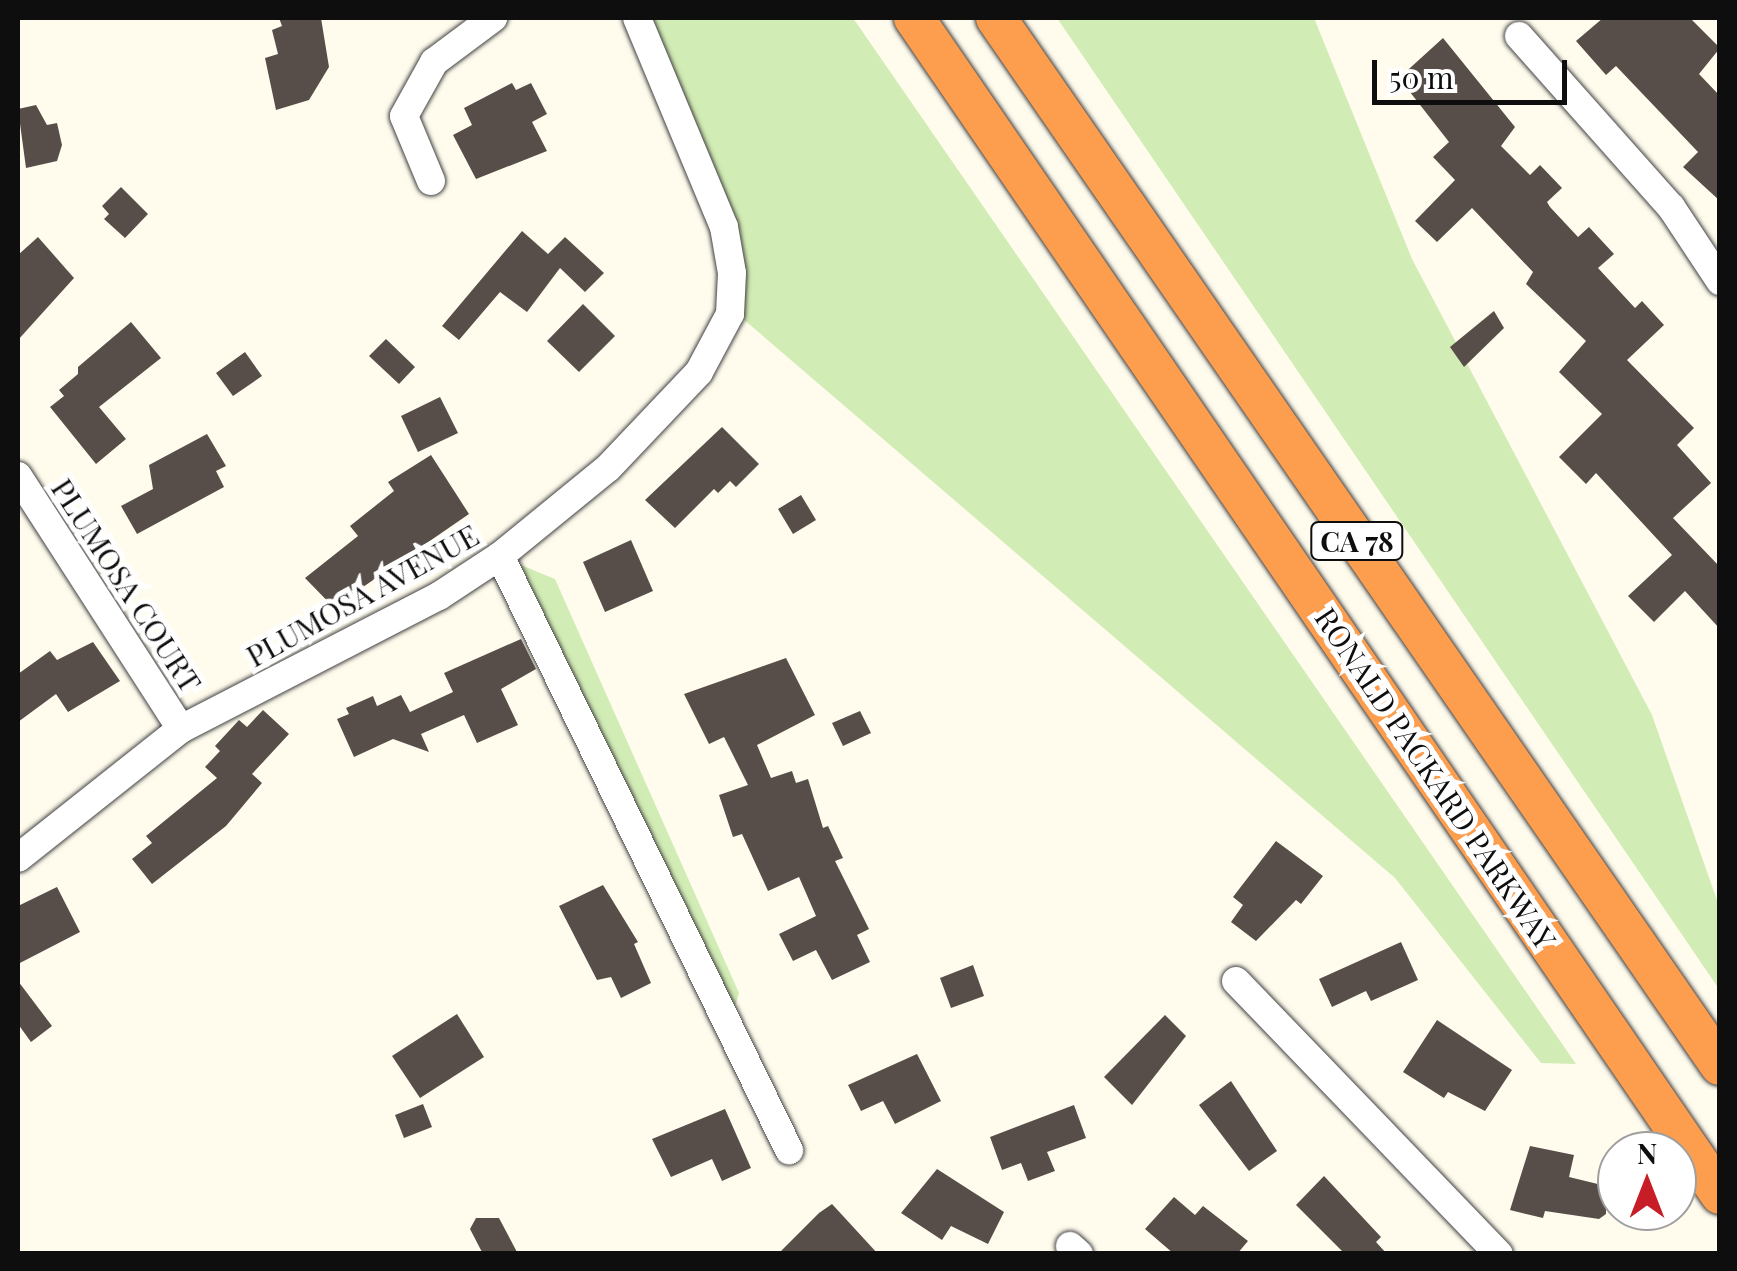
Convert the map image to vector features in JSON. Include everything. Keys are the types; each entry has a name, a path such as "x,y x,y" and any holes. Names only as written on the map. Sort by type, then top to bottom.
{"highway":[{"name":"RONALD PACKARD PARKWAY","path":"914,18 1720,1194"},
{"name":"CA 78","path":"996,18 1720,1064"}],"street":[{"path":"431,181 404,116 434,62 493,18"},
{"name":"PLUMOSA AVENUE","path":"18,858 181,729 439,596 500,556 608,468 699,372 730,314 732,273 724,227 637,18"},
{"path":"1519,36 1671,207 1720,281"},
{"name":"PLUMOSA COURT","path":"18,476 181,729"},
{"path":"500,556 789,1150"},
{"path":"1236,981 1500,1254"}],"green space":[{"path":"651,18 853,18 1576,1064 1541,1063 1395,878 742,318"},
{"path":"1057,18 1314,18 1412,259 1652,715 1719,906 1719,989"},
{"path":"506,559 555,579 739,993 732,1017"}],"building":[{"path":"279,18 321,18 329,67 309,100 276,110 265,58 278,54 272,30 282,26"},
{"path":"1603,18 1690,18 1720,48 1699,74 1720,96 1720,201 1683,167 1698,152 1616,66 1606,75 1576,41"},
{"path":"1443,38 1515,127 1501,146 1530,175 1540,165 1562,188 1547,202 1550,207 1578,237 1589,227 1614,254 1598,268 1635,308 1642,301 1664,325 1627,360 1694,428 1677,445 1711,483 1673,518 1720,567 1720,629 1685,591 1654,622 1628,596 1672,555 1596,473 1586,484 1559,457 1602,414 1559,372 1586,341 1526,284 1533,272 1472,208 1437,242 1415,221 1455,180 1433,157 1449,142 1399,78"},
{"path":"512,83 516,90 531,83 547,114 532,122 547,151 476,179 453,135 472,125 464,108"},
{"path":"36,105 47,125 57,123 62,145 57,161 26,168 18,109"},
{"path":"121,187 148,214 125,238 104,219 109,214 102,206"},
{"path":"522,231 548,254 565,237 604,273 585,292 560,268 527,312 500,292 459,340 442,326"},
{"path":"38,237 74,278 18,340 18,255"},
{"path":"583,304 615,336 579,372 547,341"},
{"path":"1494,311 1504,328 1464,367 1450,347"},
{"path":"131,322 161,358 99,407 126,439 96,464 50,407 64,396 59,390 78,374 78,367"},
{"path":"386,339 415,367 399,384 369,356"},
{"path":"245,352 262,376 233,396 216,373"},
{"path":"440,397 458,433 418,452 401,416"},
{"path":"722,427 759,464 736,487 730,481 718,493 714,489 675,528 645,500"},
{"path":"207,434 226,466 216,471 224,487 137,534 121,506 153,489 149,465"},
{"path":"431,455 469,514 363,587 368,594 341,615 305,578 358,536 350,526 394,491 388,482"},
{"path":"801,495 816,520 793,534 778,509"},
{"path":"631,540 653,591 605,612 583,562"},
{"path":"521,639 536,669 501,689 518,725 477,743 464,715 421,734 429,752 393,739 354,757 337,719 349,714 346,708 373,696 377,706 401,695 410,712 453,692 444,673"},
{"path":"93,642 120,681 68,712 56,694 18,722 18,674 50,651 57,660"},
{"path":"786,658 815,715 757,745 771,778 792,771 796,783 808,779 823,828 828,826 843,858 835,861 869,929 857,935 870,962 832,980 816,950 793,961 779,934 816,916 799,877 768,891 742,834 733,837 719,795 748,785 724,737 709,744 684,694"},
{"path":"263,710 289,734 252,774 262,783 226,826 152,884 132,859 152,843 146,836 217,778 205,767 220,751 215,746 239,720 247,727"},
{"path":"860,711 871,733 843,746 832,723"},
{"path":"1276,841 1323,876 1301,904 1296,900 1256,941 1231,922 1243,905 1233,897"},
{"path":"603,885 638,942 634,944 651,983 621,998 611,977 597,980 559,906"},
{"path":"57,887 80,932 18,964 18,906"},
{"path":"1401,942 1418,980 1371,1001 1366,991 1332,1007 1319,979"},
{"path":"973,965 984,996 951,1008 940,978"},
{"path":"18,981 52,1026 31,1042 18,1024"},
{"path":"457,1014 484,1057 420,1098 392,1056"},
{"path":"1165,1015 1186,1036 1132,1105 1104,1077"},
{"path":"1437,1020 1512,1070 1485,1111 1448,1092 1444,1098 1403,1072"},
{"path":"917,1054 941,1101 895,1124 883,1101 861,1111 848,1085"},
{"path":"1231,1081 1277,1151 1249,1171 1199,1105"},
{"path":"423,1104 432,1127 404,1138 395,1115"},
{"path":"1074,1105 1086,1138 1047,1152 1055,1171 1028,1181 1021,1163 1002,1170 990,1137"},
{"path":"725,1109 751,1168 722,1181 712,1159 671,1177 652,1139"},
{"path":"1530,1146 1574,1155 1569,1177 1597,1184 1597,1219 1545,1211 1543,1218 1510,1210"},
{"path":"937,1169 1004,1212 988,1244 951,1226 942,1240 901,1213"},
{"path":"1324,1176 1381,1237 1376,1242 1387,1254 1345,1254 1296,1205"},
{"path":"1174,1197 1195,1215 1203,1206 1248,1241 1237,1254 1174,1254 1145,1229"},
{"path":"832,1204 878,1254 778,1254 819,1213"},
{"path":"476,1218 499,1218 518,1254 483,1254 470,1229"}]}
